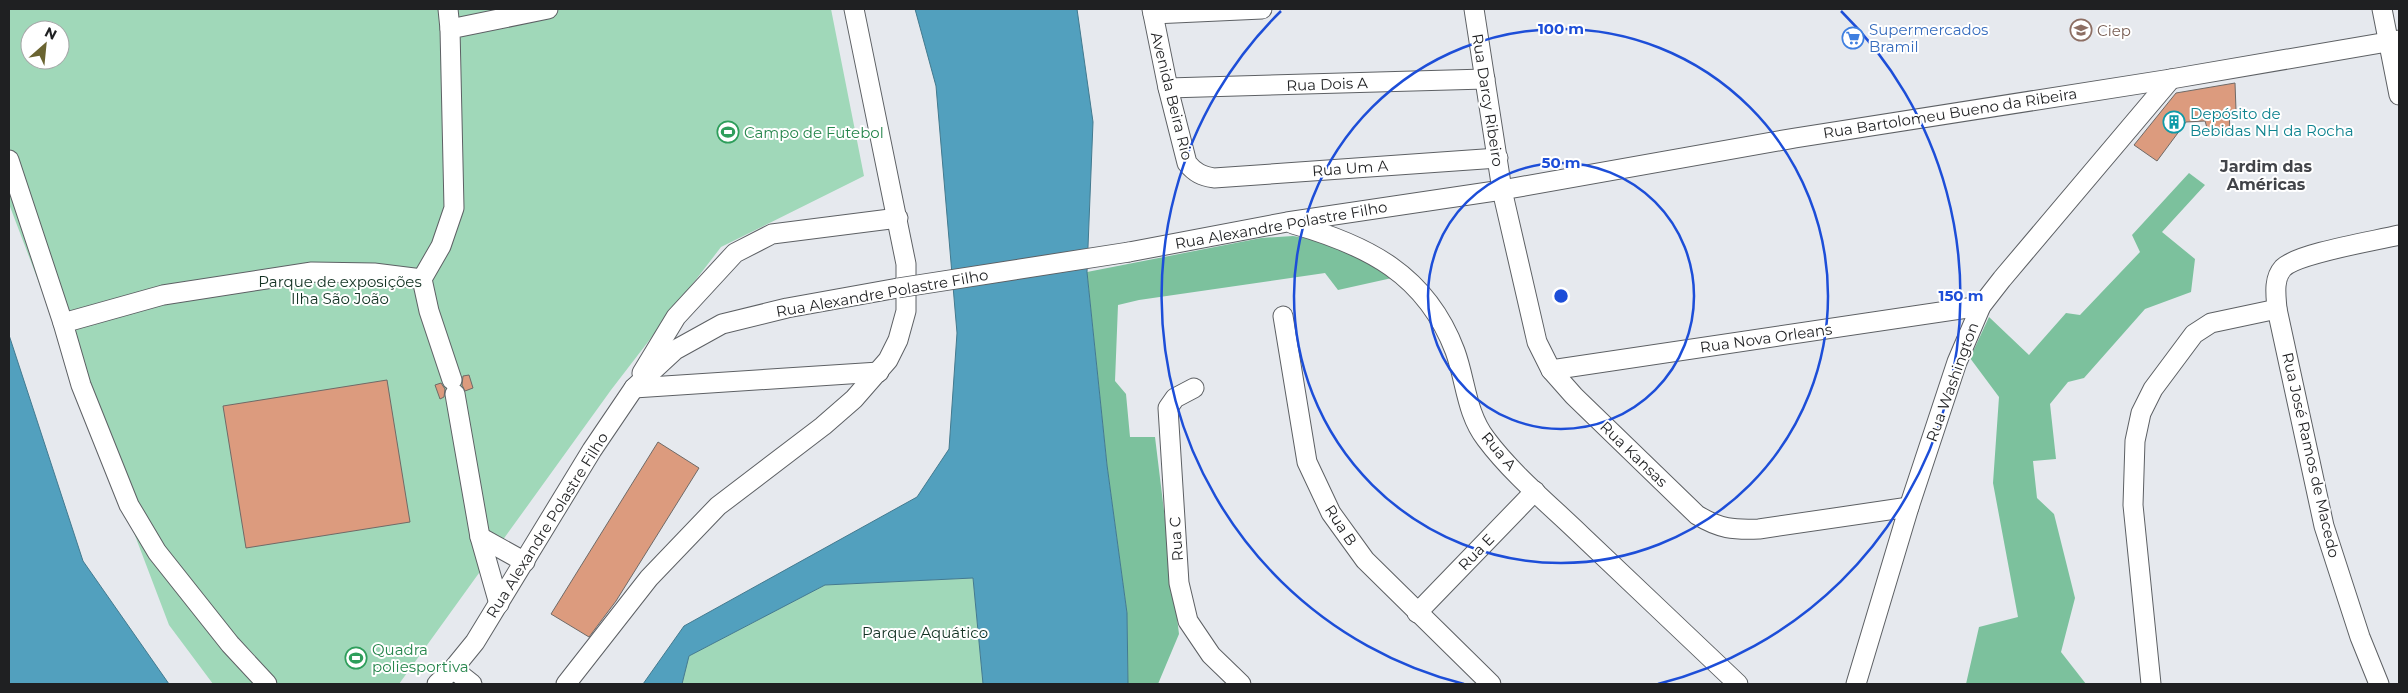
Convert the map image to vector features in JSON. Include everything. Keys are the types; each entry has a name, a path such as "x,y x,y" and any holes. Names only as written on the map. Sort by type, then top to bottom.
{"street":[{"path":"448,9 454,208 441,246 422,279 429,311 453,387 480,537 499,604"},
{"path":"450,29 548,9"},
{"path":"566,684 649,578 718,506 823,426 854,399 888,360 898,340 906,311 906,264 854,9"},
{"path":"1152,11 1262,9"},
{"name":"Rua Darcy Ribeiro","path":"1474,9 1502,190"},
{"path":"2382,9 2394,41 2399,95"},
{"name":"Avenida Beira Rio","path":"1152,11 1168,88 1187,163 1193,171 1202,176"},
{"name":"Rua Bartolomeu Bueno da Ribeira","path":"1502,190 1795,138 2172,79 2394,41"},
{"name":"Rua Dois A","path":"1168,88 1485,79"},
{"name":"Rua Washington","path":"1856,684 1909,507 1957,362 1982,306 2002,279 2172,79"},
{"name":"Rua Um A","path":"1202,176 1214,178 1498,158"},
{"path":"9,160 63,323 80,385 129,506 157,552 230,644 267,684"},
{"name":"Rua Alexandre Polastre Filho","path":"437,684 453,669 499,604 592,450 634,388 675,350 722,324 787,308 898,288 1129,252 1287,222 1502,190"},
{"name":"Rua Kansas","path":"1502,190 1537,342 1551,370 1574,396 1697,515 1715,526 1735,530 1760,529 1909,507"},
{"path":"634,388 676,317 735,253 772,234 898,218"},
{"name":"Rua A","path":"1287,222 1331,235 1372,252 1403,275 1432,307 1455,351 1469,408 1486,439 1535,491 1738,684"},
{"name":"Rua José Ramos de Macedo","path":"2380,684 2360,637 2324,526 2276,310 2275,284 2283,268 2297,259 2399,236"},
{"path":"63,323 163,295 312,272 374,273 422,279"},
{"name":"Rua Nova Orleans","path":"1551,370 1982,306"},
{"path":"2151,684 2133,505 2135,441 2142,413 2154,389 2194,334 2211,323 2276,310"},
{"name":"Rua B","path":"1283,316 1307,462 1336,521 1365,560 1485,682"},
{"path":"634,388 878,372"},
{"name":"Rua C","path":"1194,388 1175,398 1168,408 1179,583 1188,621 1211,655 1241,684"},
{"name":"Rua E","path":"1417,613 1535,491"},
{"path":"480,537 525,562"},
{"path":"453,669 472,684"}],"green space":[{"name":"Parque de exposições Ilha São João","path":"9,9 831,9 864,176 721,247 611,390 399,684 213,684 169,625 9,204"},
{"path":"2189,173 2205,185 2162,232 2195,259 2191,292 2145,309 2084,378 2068,382 2050,404 2056,459 2033,461 2037,498 2054,514 2075,598 2061,652 2086,684 1966,684 1979,627 2018,617 1993,483 1999,397 1970,358 1989,317 2029,355 2066,313 2080,315 2140,252 2132,235"},
{"path":"1293,236 1323,241 1363,256 1392,278 1338,290 1325,273 1139,300 1118,305 1115,381 1126,394 1130,437 1155,437 1179,634 1158,684 1128,684 1127,613 1107,465 1087,272 1261,238"},
{"name":"Parque Aquático","path":"973,578 983,684 682,684 689,656 825,585"}],"water":[{"path":"915,9 1077,9 1093,122 1087,272 1107,465 1127,613 1128,684 983,684 973,578 825,585 689,656 682,684 643,684 684,626 917,497 949,449 957,333 936,86"},
{"path":"9,335 83,561 169,684 9,684"}],"building":[{"name":"Depósito de Bebidas NH da Rocha","path":"2235,83 2236,110 2229,111 2230,131 2208,131 2205,121 2186,122 2157,161 2134,145 2176,93"},
{"path":"469,375 473,388 465,391 462,385 463,376"},
{"path":"387,380 410,522 246,548 223,406"},
{"path":"441,383 445,389 444,397 440,399 435,385"},
{"path":"658,442 699,468 616,601 589,637 551,614"}],"place":[{"name":"Ciep","path":"2081,30"},
{"name":"Supermercados Bramil","path":"1853,38"},
{"name":"Depósito de Bebidas NH da Rocha","path":"2174,122"},
{"name":"Campo de Futebol","path":"728,132"},
{"name":"Quadra poliesportiva","path":"356,658"}],"district":[{"name":"Jardim das Américas","path":"2266,175"}]}
